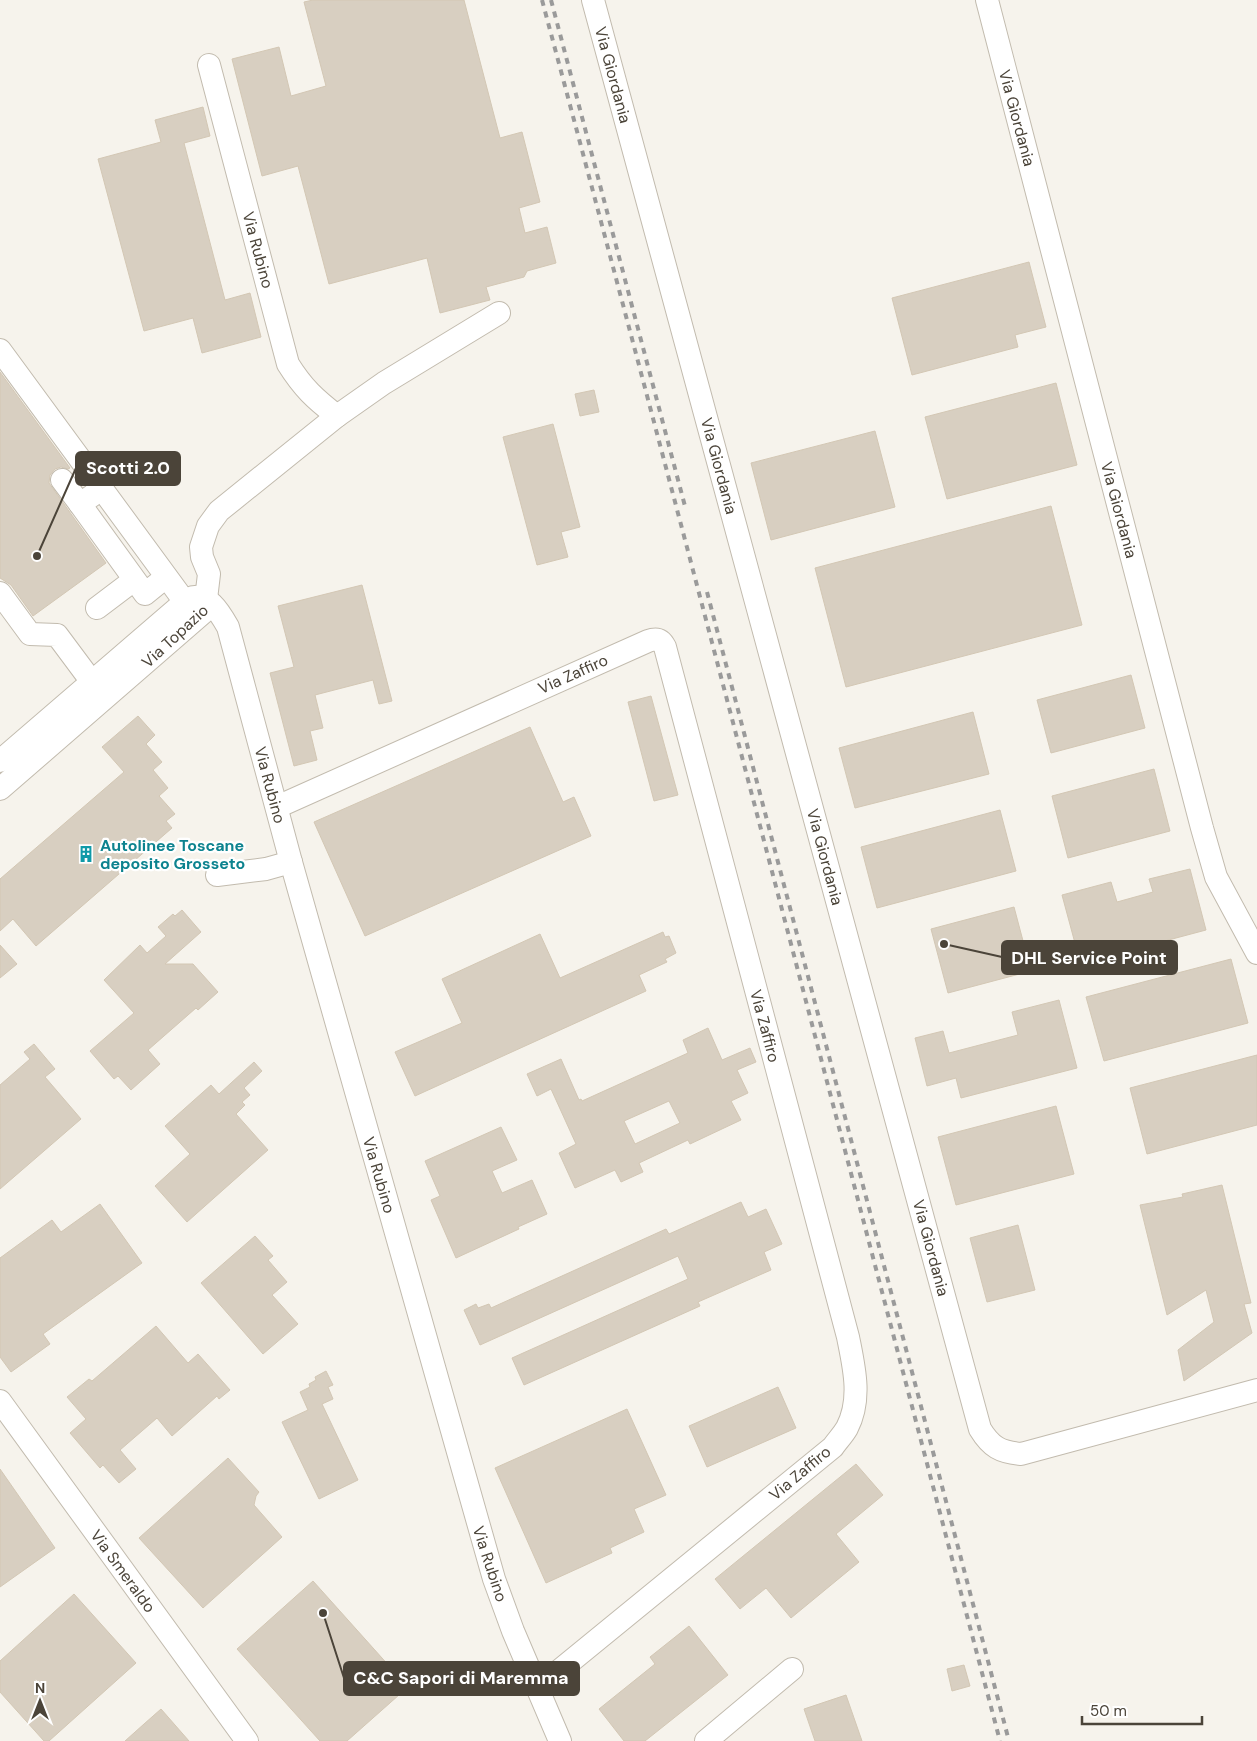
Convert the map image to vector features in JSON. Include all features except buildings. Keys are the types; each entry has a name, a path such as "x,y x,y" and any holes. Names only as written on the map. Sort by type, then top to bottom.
{"street":[{"name":"Via Giordania","path":"593,0 980,1429 987,1440 997,1448 1021,1454 1257,1390"},
{"name":"Via Giordania","path":"987,0 1202,828 1216,877 1257,953"},
{"name":"Via Rubino","path":"209,65 288,364 298,381 310,394 337,416"},
{"path":"201,602 209,574 202,557 201,547 208,526 219,511 337,416 384,383 499,312"},
{"name":"Via Rubino","path":"0,350 166,577 222,617 228,627 291,862 481,1536 509,1622 560,1741"},
{"path":"62,480 145,594 166,577"},
{"path":"80,504 102,488"},
{"path":"97,608 134,580"},
{"path":"0,593 30,634 57,635 92,682"},
{"name":"Via Topazio","path":"0,761 92,682 201,602"},
{"name":"Via Topazio","path":"0,788 201,602"},
{"name":"Via Zaffiro","path":"276,807 648,641 660,640 665,648 848,1337 856,1375 854,1412 846,1429 833,1447 538,1688"},
{"path":"217,875 266,869 291,862"},
{"name":"Via Smeraldo","path":"0,1401 246,1741"},
{"path":"706,1741 792,1669"}],"railway":[{"path":"542,0 1000,1741"},
{"path":"551,0 686,510"},
{"path":"707,592 1009,1741"}],"place":[{"name":"Scotti 2.0","path":"37,556"},
{"name":"Autolinee Toscane deposito Grosseto","path":"86,854"},
{"name":"DHL Service Point","path":"944,944"},
{"name":"C&C Sapori di Maremma","path":"323,1613"}]}
